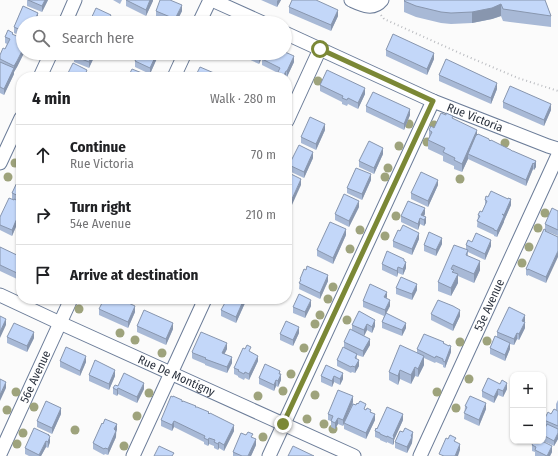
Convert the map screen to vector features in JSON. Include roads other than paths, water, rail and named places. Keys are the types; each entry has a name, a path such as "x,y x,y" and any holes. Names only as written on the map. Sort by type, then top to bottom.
{"street":[{"path":"68,16 75,0"},
{"path":"203,16 211,0 247,16"},
{"path":"351,0 370,6 379,3"},
{"name":"Rue Victoria","path":"292,36 433,101 558,149"},
{"path":"292,110 320,49"},
{"path":"42,72 48,60"},
{"path":"176,72 182,60"},
{"path":"269,456 433,101"},
{"path":"0,163 16,129"},
{"name":"53e Avenue","path":"420,456 558,155"},
{"name":"Rue De Montigny","path":"0,295 16,302"},
{"name":"Rue De Montigny","path":"19,304 354,456"},
{"name":"56e Avenue","path":"0,454 69,304"},
{"path":"133,456 203,304"}]}
